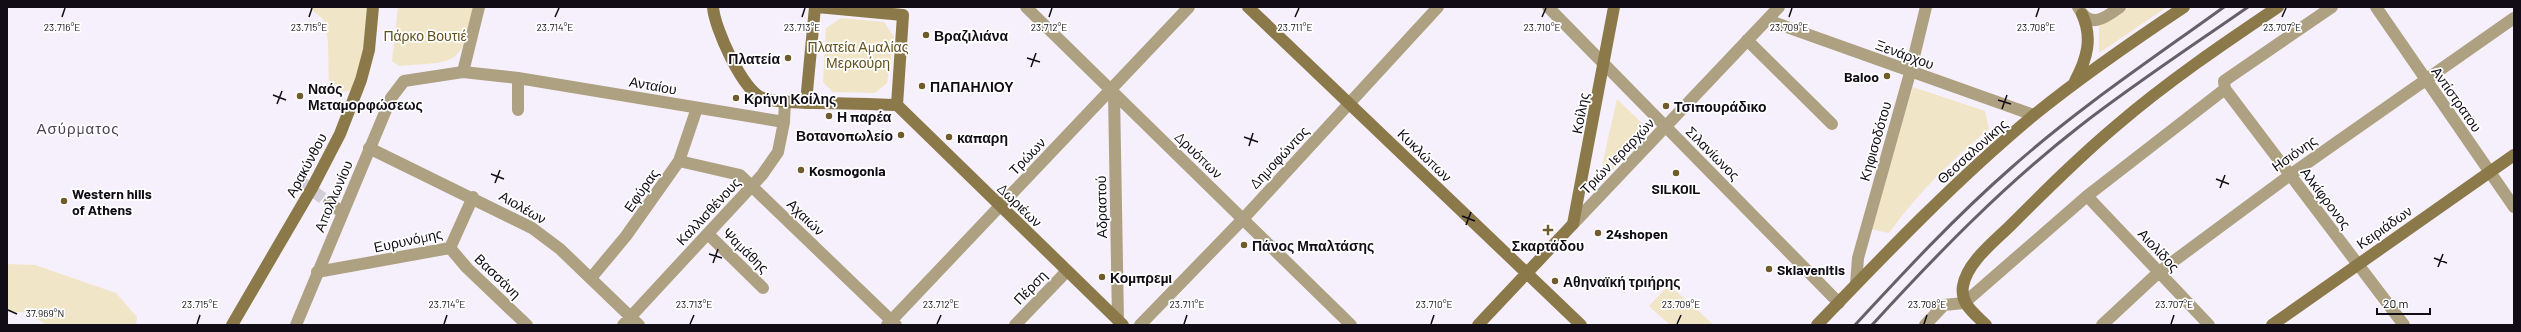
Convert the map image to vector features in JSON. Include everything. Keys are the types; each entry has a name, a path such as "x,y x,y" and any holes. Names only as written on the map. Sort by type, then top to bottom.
{"street":[{"name":"Αρακύνθου","path":"232,325 308,195 340,134 361,80 369,50 373,7"},
{"path":"463,72 479,7"},
{"path":"713,7 714,20 719,34 748,86 761,98 785,101 806,102 896,105 906,10 816,7 806,102"},
{"name":"Δρυόπων","path":"1026,7 1351,325"},
{"name":"Τρώων","path":"891,323 1000,206 1112,92 1189,7"},
{"name":"Κυκλώπων","path":"1248,7 1580,325"},
{"name":"Δημοφώντος","path":"1140,325 1243,219 1438,7"},
{"name":"Σιλανίωνος","path":"1548,7 1839,302"},
{"name":"Κοίλης","path":"1573,224 1605,64 1614,7"},
{"name":"Τριών Ιεραρχών","path":"1478,325 1779,7"},
{"name":"Κηφισοδότου","path":"1856,284 1858,258 1910,72 1926,7"},
{"path":"2080,11 2094,21 2102,20 2120,7"},
{"name":"Θεσσαλονίκης","path":"1817,325 1902,236 2034,115 2073,85 2184,7"},
{"path":"1986,325 1964,303 1963,284 1978,260 2070,168 2146,102 2278,7"},
{"path":"1925,325 1944,305 1964,303 2087,196 2225,89 2224,81 2332,7"},
{"name":"Αντίστρατου","path":"2376,7 2514,207"},
{"path":"2073,85 2081,69 2088,46 2087,26 2080,11"},
{"name":"Ησιόνης","path":"2102,325 2159,272 2290,175 2514,18"},
{"name":"Ξενάρχου","path":"1767,20 2034,115"},
{"path":"1747,40 1832,124"},
{"name":"Ανταίου","path":"404,81 463,72 518,78 784,122"},
{"path":"518,78 518,110"},
{"name":"Απολλωνίου","path":"296,325 391,98 404,81"},
{"name":"Αλκίφρονος","path":"2225,89 2404,325"},
{"name":"Αδραστού","path":"1112,92 1121,323"},
{"name":"Καλλισθένους","path":"627,321 762,176 778,152 784,122 785,101"},
{"name":"Δωριέων","path":"896,105 1121,323"},
{"name":"Εφύρας","path":"591,278 626,236 679,161 696,108"},
{"name":"Αιολέων","path":"369,148 474,197 532,228 560,249 591,278 627,321 639,325"},
{"name":"Κειριάδων","path":"2272,325 2514,155"},
{"name":"Αχαιών","path":"679,161 740,175 891,323"},
{"name":"Αιολίδος","path":"2087,196 2209,325"},
{"name":"Ευρυνόμης","path":"318,272 450,248 474,197"},
{"path":"329,203 342,212"},
{"name":"Ψαμάθης","path":"708,234 764,288"},
{"name":"Βασσάνη","path":"450,248 467,268 527,325"},
{"name":"Πέρση","path":"1015,325 1067,271"}],"green space":[{"path":"308,7 368,7 366,38 352,90 329,95 328,41 323,19"},
{"name":"Πάρκο Βουτιέ","path":"398,7 476,7 465,41 460,51 454,57 446,61 435,63 399,66 392,61"},
{"path":"2129,7 2167,7 2099,53 2099,26"},
{"name":"Πλατεία Αμαλίας Μερκούρη","path":"841,18 884,22 894,37 887,83 875,93 833,92 823,82 826,28"},
{"path":"1913,87 1985,111 1989,129 1961,153 1923,191 1889,233 1870,229"},
{"path":"1617,99 1649,130 1609,174 1601,170"},
{"path":"7,264 35,265 116,293 137,317 136,325 47,325 25,312 7,312"},
{"path":"1669,285 1714,325 1670,325 1649,306"}],"tunnel":[{"path":"299,180 329,203"}],"railway":[{"path":"1855,325 1950,225 2036,146 2115,85 2224,7"},
{"path":"1872,325 1946,246 1998,196 2052,149 2121,95 2248,7"}],"place":[{"name":"Βραζιλιάνα","path":"926,35"},
{"name":"Πλατεία","path":"788,58"},
{"name":"Baloo","path":"1887,76"},
{"name":"ΠΑΠΑΗΛΙΟΥ","path":"922,86"},
{"name":"Ναός Μεταμορφώσεως","path":"300,96"},
{"name":"Κρήνη Κοίλης","path":"736,98"},
{"name":"Τσιπουράδικο","path":"1666,106"},
{"name":"Η παρέα","path":"829,116"},
{"name":"Βοτανοπωλείο","path":"901,135"},
{"name":"καπαρη","path":"949,137"},
{"name":"Kosmogonia","path":"801,170"},
{"name":"SILKOIL","path":"1676,173"},
{"name":"Western hills of Athens","path":"64,201"},
{"name":"Σκαρτάδου","path":"1548,230"},
{"name":"24shopen","path":"1598,233"},
{"name":"Πάνος Μπαλτάσης","path":"1244,245"},
{"name":"Sklavenitis","path":"1769,269"},
{"name":"Κομπρεμι","path":"1102,277"},
{"name":"Αθηναϊκή τριήρης","path":"1555,281"}],"district":[{"name":"Ασύρματος","path":"78,128"}]}
